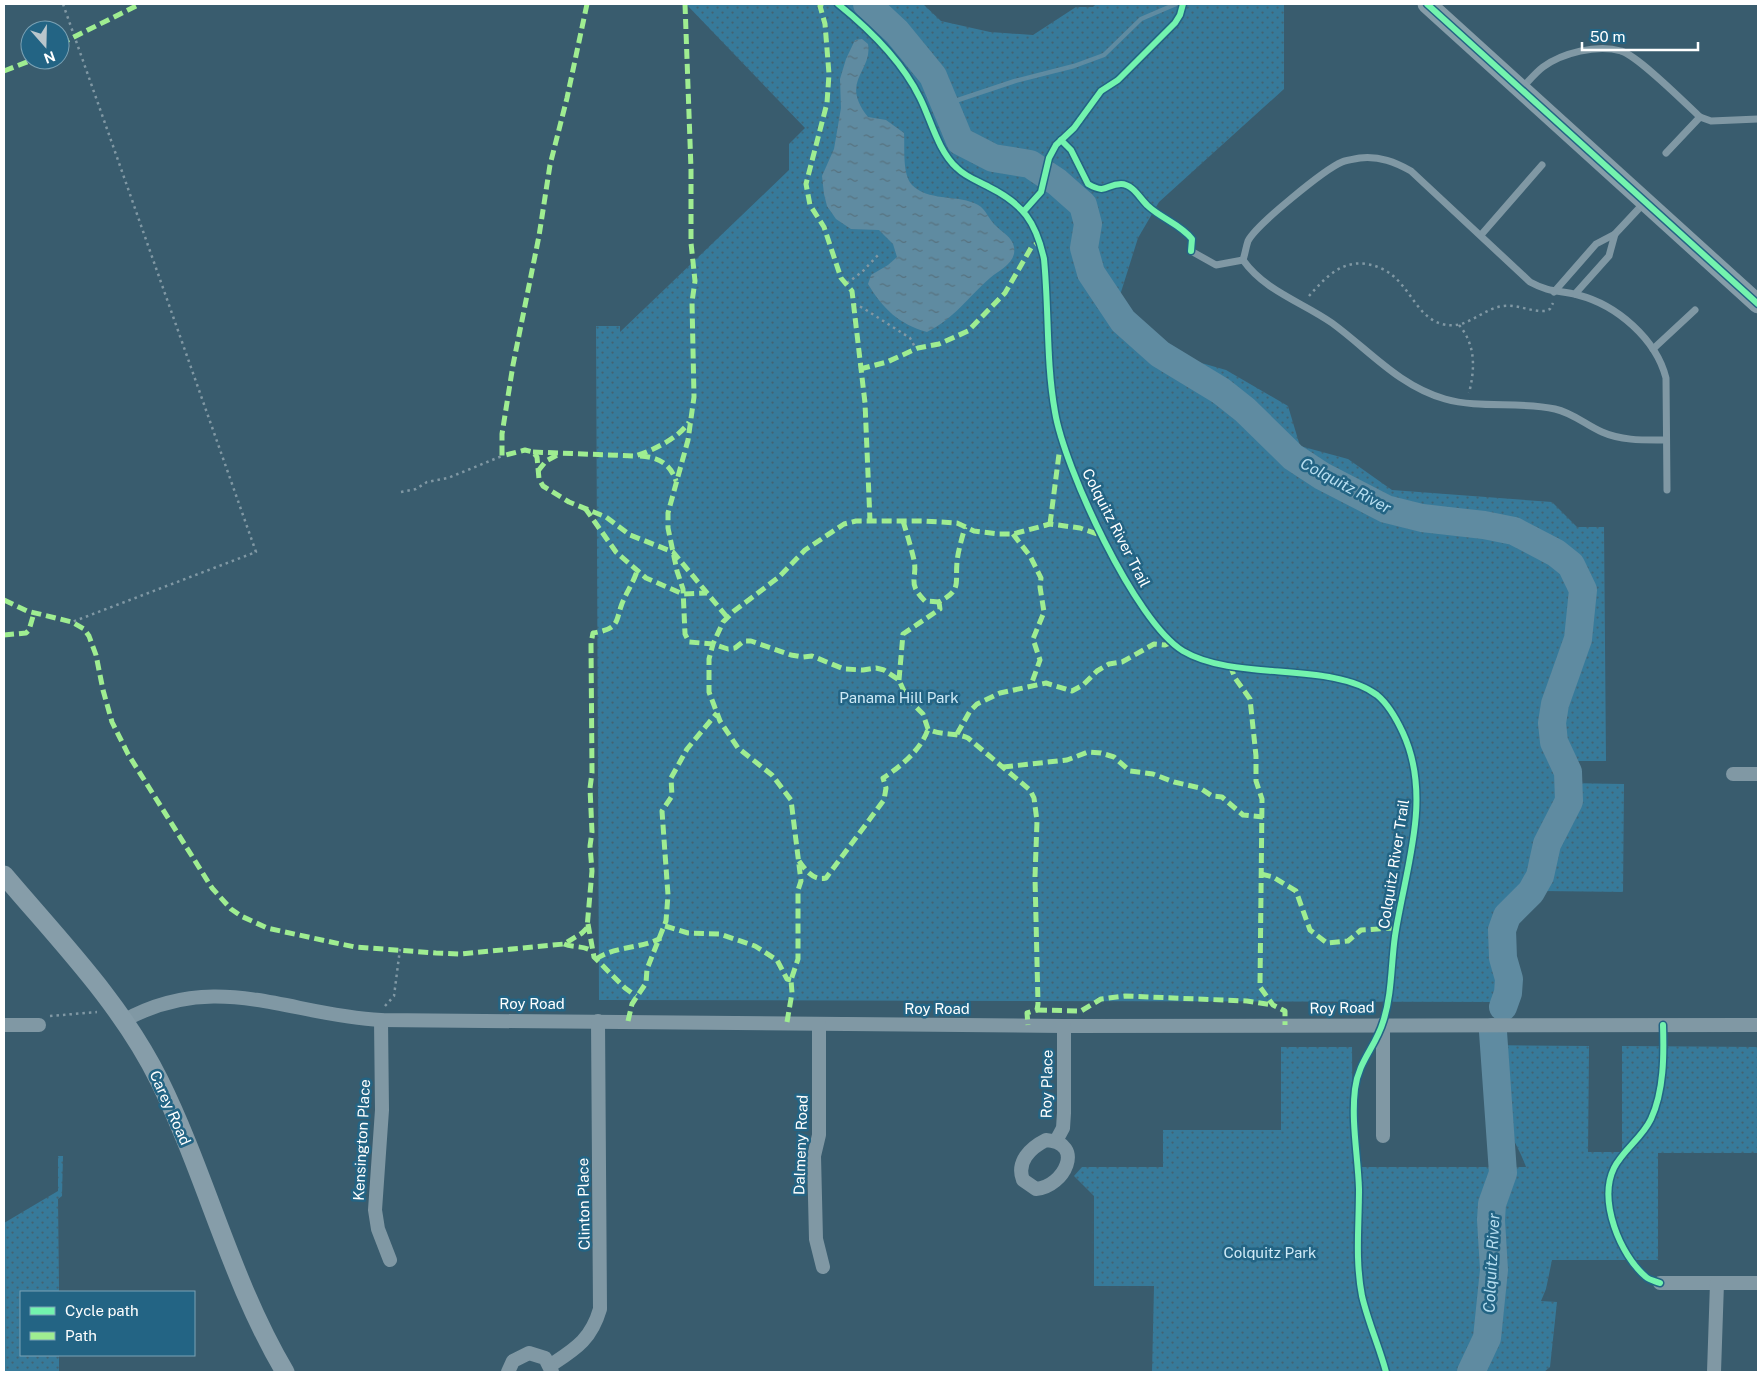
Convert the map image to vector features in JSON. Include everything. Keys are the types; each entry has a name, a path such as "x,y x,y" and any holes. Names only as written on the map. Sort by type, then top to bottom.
{"street":[{"path":"1427,4 1758,304"},
{"path":"1733,774 1758,774"},
{"name":"Carey Road","path":"4,875 119,1016 141,1048 167,1097 249,1298 282,1371"},
{"name":"Roy Road","path":"119,1016 177,1000 224,996 249,997 349,1017 381,1020 1064,1026 1383,1024 1758,1025"},
{"name":"Kensington Place","path":"381,1020 382,1110 375,1210 378,1229 390,1260"},
{"name":"Clinton Place","path":"508,1372 513,1361 529,1353 538,1354 552,1369 588,1337 600,1310 598,1021"},
{"name":"Dalmeny Road","path":"819,1024 819,1134 814,1156 816,1238 822,1267"},
{"path":"1382,1136 1383,1024"},
{"path":"4,1025 39,1025"},
{"name":"Roy Place","path":"1056,1141 1063,1128 1064,1026"},
{"path":"1660,1283 1758,1283"},
{"path":"1714,1372 1716,1283"}],"lane":[{"path":"1521,89 1542,67 1559,58 1576,52 1621,51 1638,62 1700,117 1711,121 1758,119"},
{"path":"1666,153 1700,117"},
{"path":"1666,440 1635,440 1616,437 1602,432 1573,415 1554,409 1467,402 1439,397 1407,383 1331,322 1301,306 1252,273 1243,260 1248,240 1261,226 1323,173 1341,162 1360,158 1379,158 1395,162 1411,171 1530,282 1556,292 1575,294 1597,301 1616,311 1653,349 1662,363 1666,378 1667,490"},
{"path":"1481,235 1542,165"},
{"path":"1556,292 1596,244 1615,234 1646,201"},
{"path":"1575,294 1609,256 1615,234"},
{"path":"1191,251 1216,265 1243,260"},
{"path":"1653,349 1695,310"}],"path":[{"path":"63,4 256,552 72,622"},
{"path":"847,283 862,272 878,254"},
{"path":"1301,306 1322,282 1340,267 1361,263 1373,265 1391,273 1432,319 1442,324 1458,325 1502,306 1545,311 1550,309 1556,292"},
{"path":"854,304 910,338 916,349"},
{"path":"1458,325 1468,338 1473,355 1473,378 1467,402"},
{"path":"401,492 416,489 427,482 448,478 502,456"},
{"path":"381,1020 381,1010 394,996 400,949"},
{"path":"39,1025 46,1017 119,1016"}],"green space":[{"name":"Panama Hill Park","path":"686,4 923,4 941,21 990,32 1033,35 1076,7 1093,7 1096,4 1284,4 1284,89 1159,202 1138,238 1116,308 1177,356 1226,370 1288,406 1300,446 1348,459 1392,490 1552,502 1577,527 1604,527 1606,761 1562,761 1566,769 1567,783 1624,784 1623,892 1543,891 1539,899 1510,916 1506,934 1516,971 1497,1002 599,1000 596,326 620,326 620,332 789,170 789,144 805,128"},
{"name":"Colquitz Park","path":"1484,1045 1589,1046 1588,1152 1622,1152 1622,1046 1758,1047 1758,1153 1658,1153 1658,1260 1552,1260 1546,1289 1541,1301 1557,1302 1550,1367 1544,1372 1152,1372 1154,1286 1094,1286 1094,1196 1074,1176 1082,1167 1163,1167 1163,1130 1281,1130 1281,1047 1352,1047 1353,1167 1526,1167 1489,1091 1482,1060"},
{"path":"58,1156 63,1156 62,1196 58,1199 59,1291 20,1291 20,1356 59,1356 59,1372 4,1372 4,1223 58,1191"}],"water":[{"path":"862,39 868,44 868,53 859,77 856,94 860,105 868,117 886,120 904,133 905,168 912,185 918,190 934,196 967,201 978,205 994,224 1009,237 1014,247 1013,257 1006,266 990,278 953,314 927,332 900,320 886,308 868,284 871,275 897,257 893,244 879,230 851,229 836,219 827,206 824,194 822,176 834,149 841,108 840,79 846,59 855,40"}],"waterway":[{"name":"Colquitz River","path":"867,4 897,32 933,76 960,141 993,158 1030,164 1057,182 1083,205 1088,224 1084,248 1091,273 1123,321 1160,354 1221,391 1245,410 1293,457 1322,476 1386,509 1422,518 1484,525 1514,531 1556,553 1571,565 1583,590 1578,639 1555,704 1552,723 1554,742 1568,772 1569,801 1547,844 1540,876 1531,892 1507,916 1502,930 1503,958 1509,979 1508,993 1503,1007"},
{"path":"946,104 1015,81 1074,66 1104,55 1141,19 1176,4"},
{"name":"Colquitz River","path":"1471,1372 1487,1338 1494,1270 1492,1204 1503,1173 1493,1032"}],"marked path":[{"path":"70,39 140,4"},
{"path":"587,4 567,98 550,165 539,236 513,365 502,434 502,456 525,450 533,452 537,457 539,479 543,486 569,502 606,517 630,535 673,552 727,617"},
{"path":"685,4 691,169 691,243 695,281 692,302 694,397 688,440 668,513 668,528 677,571 683,589 685,634 689,642 713,644 728,649 735,648 744,641 751,641 791,655 812,656 844,669 863,670 876,668 884,670 899,680 907,698 923,714 928,729 938,733 968,738 1030,790 1034,798 1037,821 1035,877 1038,1004 1037,1010 1027,1013 1028,1025"},
{"path":"822,4 820,6 825,24 829,74 827,103 806,184 810,205 824,227 841,278 852,291 865,403 870,521"},
{"path":"4,71 20,65"},
{"path":"860,369 887,362 918,348 939,344 968,331 1005,293 1031,248 1040,241"},
{"path":"533,452 635,456 665,443 685,428 689,422"},
{"path":"1050,524 1059,454 1065,450"},
{"path":"538,471 546,461 561,453"},
{"path":"640,456 652,458 667,465 676,481"},
{"path":"585,508 616,552 646,578 683,594 707,593"},
{"path":"787,1022 792,993 791,980 798,959 798,890 801,881 791,800 772,775 738,748 720,721 709,692 709,659 713,644 723,622 734,611 779,577 805,550 844,524 856,521 957,523 974,531 999,534 1013,534 1050,524 1080,528 1103,536"},
{"path":"903,521 914,560 914,585 919,595 925,601 939,602"},
{"path":"899,680 903,634 940,609 939,602 951,594 956,586 958,553 965,527"},
{"path":"1013,534 1030,556 1041,578 1040,587 1044,612 1033,639 1040,660 1031,685"},
{"path":"4,600 27,611 72,622 84,629 89,636 96,655 112,722 128,754 212,888 231,909 241,916 267,928 355,947 460,954 564,944 587,928 592,871 590,846 592,832 590,788 592,773 591,643 593,633 609,629 616,622 637,571"},
{"path":"4,635 26,633 29,630 34,613"},
{"path":"957,734 970,711 977,704 1000,693 1046,683 1072,691 1083,685 1097,671 1109,664 1122,662 1154,644 1165,645 1172,642"},
{"path":"1230,665 1235,678 1250,699 1256,756 1256,781 1262,799 1260,987 1273,1005 1285,1011 1285,1025"},
{"path":"628,1021 632,1004 646,983 647,969 666,921 668,895 662,811 672,796 671,778 687,749 717,713"},
{"path":"799,861 807,872 814,877 826,878 884,800 886,788 883,778 896,769 915,751 921,744 928,729"},
{"path":"1003,767 1067,760 1088,752 1101,753 1114,757 1130,771 1153,774 1174,782 1200,788 1212,796 1222,797 1243,815 1263,817"},
{"path":"1261,874 1273,877 1296,891 1310,930 1327,943 1348,941 1361,930 1396,928"},
{"path":"588,924 594,957 625,988 636,996"},
{"path":"665,926 688,933 720,934 755,946 777,960 787,979 791,980"},
{"path":"596,959 611,952 653,942 661,938"},
{"path":"564,944 592,951"},
{"path":"1037,1010 1081,1011 1101,999 1125,996 1247,1001 1273,1005"}],"cycle path":[{"name":"Colquitz River Trail","path":"838,4 884,46 904,71 913,84 940,144 950,161 964,174 1011,200 1032,224 1044,259 1050,374 1055,412 1061,437 1072,468 1104,541 1144,609 1164,635 1183,651 1204,660 1255,670 1335,678 1358,685 1377,695 1385,703 1403,733 1412,758 1416,783 1414,834 1395,936 1386,1012 1380,1031 1363,1062 1357,1079 1354,1101 1359,1189 1358,1256 1360,1283 1364,1306 1386,1372"},
{"path":"1024,211 1041,192 1049,158 1056,145 1074,128 1101,91 1118,80 1175,23 1180,15 1183,4"},
{"path":"1427,4 1758,304"},
{"path":"1061,140 1071,150 1088,184 1099,189 1116,184 1129,187 1153,211 1176,225 1192,239 1191,251"},
{"path":"1660,1283 1646,1277 1620,1242 1610,1211 1609,1196 1610,1181 1614,1168 1622,1155 1647,1126 1655,1108 1661,1085 1663,1025"}]}
